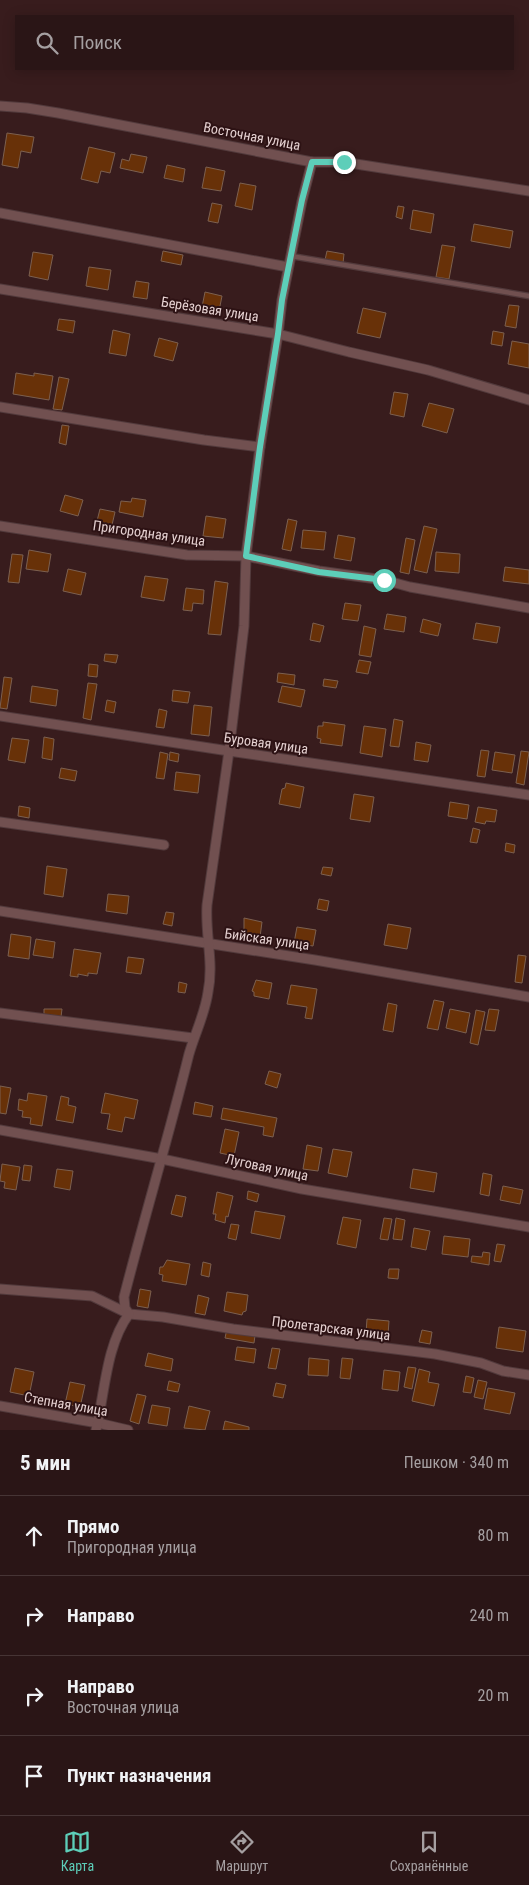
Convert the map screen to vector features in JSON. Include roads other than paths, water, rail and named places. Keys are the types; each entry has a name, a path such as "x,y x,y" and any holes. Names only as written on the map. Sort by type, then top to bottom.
{"street":[{"name":"Восточная улица","path":"0,106 27,108 76,116 312,162 344,162 529,191"},
{"path":"129,1314 125,1308 124,1296 162,1160 193,1038 204,1013 212,969 206,922 207,905 229,751 244,626 246,556 282,300 290,256 312,162"},
{"path":"0,212 288,267"},
{"name":"Берёзовая улица","path":"0,289 278,334 428,370 529,400"},
{"path":"0,407 204,440 260,447"},
{"name":"Пригородная улица","path":"0,526 187,556 246,556 319,572 384,580 426,590 529,608"},
{"name":"Буровая улица","path":"0,716 529,795"},
{"path":"0,822 164,845"},
{"name":"Бийская улица","path":"0,912 315,960 529,997"},
{"path":"0,1013 193,1038"},
{"name":"Луговая улица","path":"0,1130 162,1160 302,1189 529,1227"},
{"path":"0,1289 92,1296 129,1314"},
{"path":"97,1426 114,1344 129,1314"},
{"name":"Пролетарская улица","path":"129,1314 163,1317 232,1330 435,1354 481,1363 503,1371 529,1375"},
{"name":"Степная улица","path":"0,1406 97,1426 128,1430"}],"lane":[{"path":"290,256 529,296"}]}
